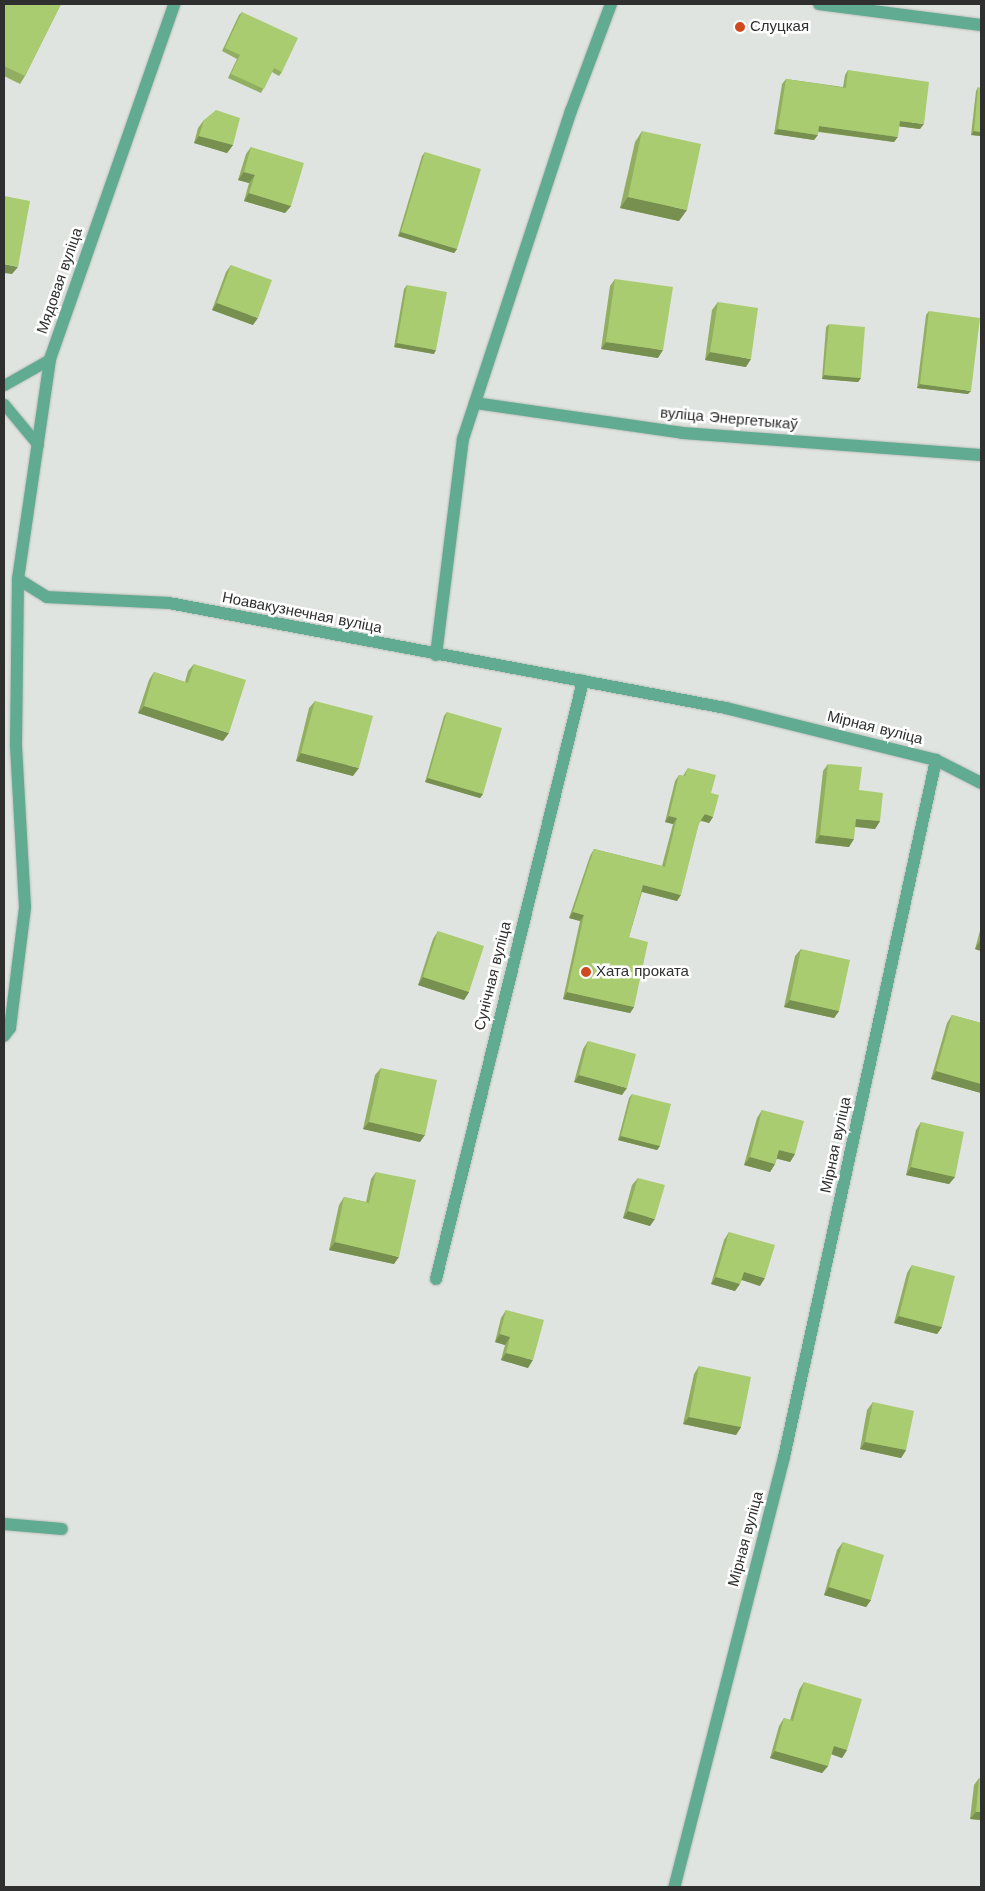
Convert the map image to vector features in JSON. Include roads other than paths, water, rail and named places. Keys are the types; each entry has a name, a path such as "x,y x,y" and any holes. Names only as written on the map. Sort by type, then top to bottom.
{"street":[{"name":"Мядовая вуліца","path":"4,1036 10,1028 25,907 16,744 18,579 50,359 174,4"},
{"path":"436,654 463,439 571,111 612,4"},
{"path":"819,4 839,5 981,25"},
{"name":"вуліца Энергетыкаў","path":"475,403 682,433 981,455"},
{"name":"Ноавакузнечная вуліца","path":"18,579 47,596 169,603 583,681"},
{"name":"Мірная вуліца","path":"583,681 726,708 936,760 784,1457 674,1887"},
{"name":"Сунічная вуліца","path":"436,1279 583,681"},
{"path":"936,760 981,783"},
{"path":"4,1524 62,1530"}],"lane":[{"path":"4,385 50,359"},
{"path":"4,404 38,444"}],"place":[{"name":"Слуцкая","path":"740,27"},
{"name":"Хата проката","path":"586,972"}]}
